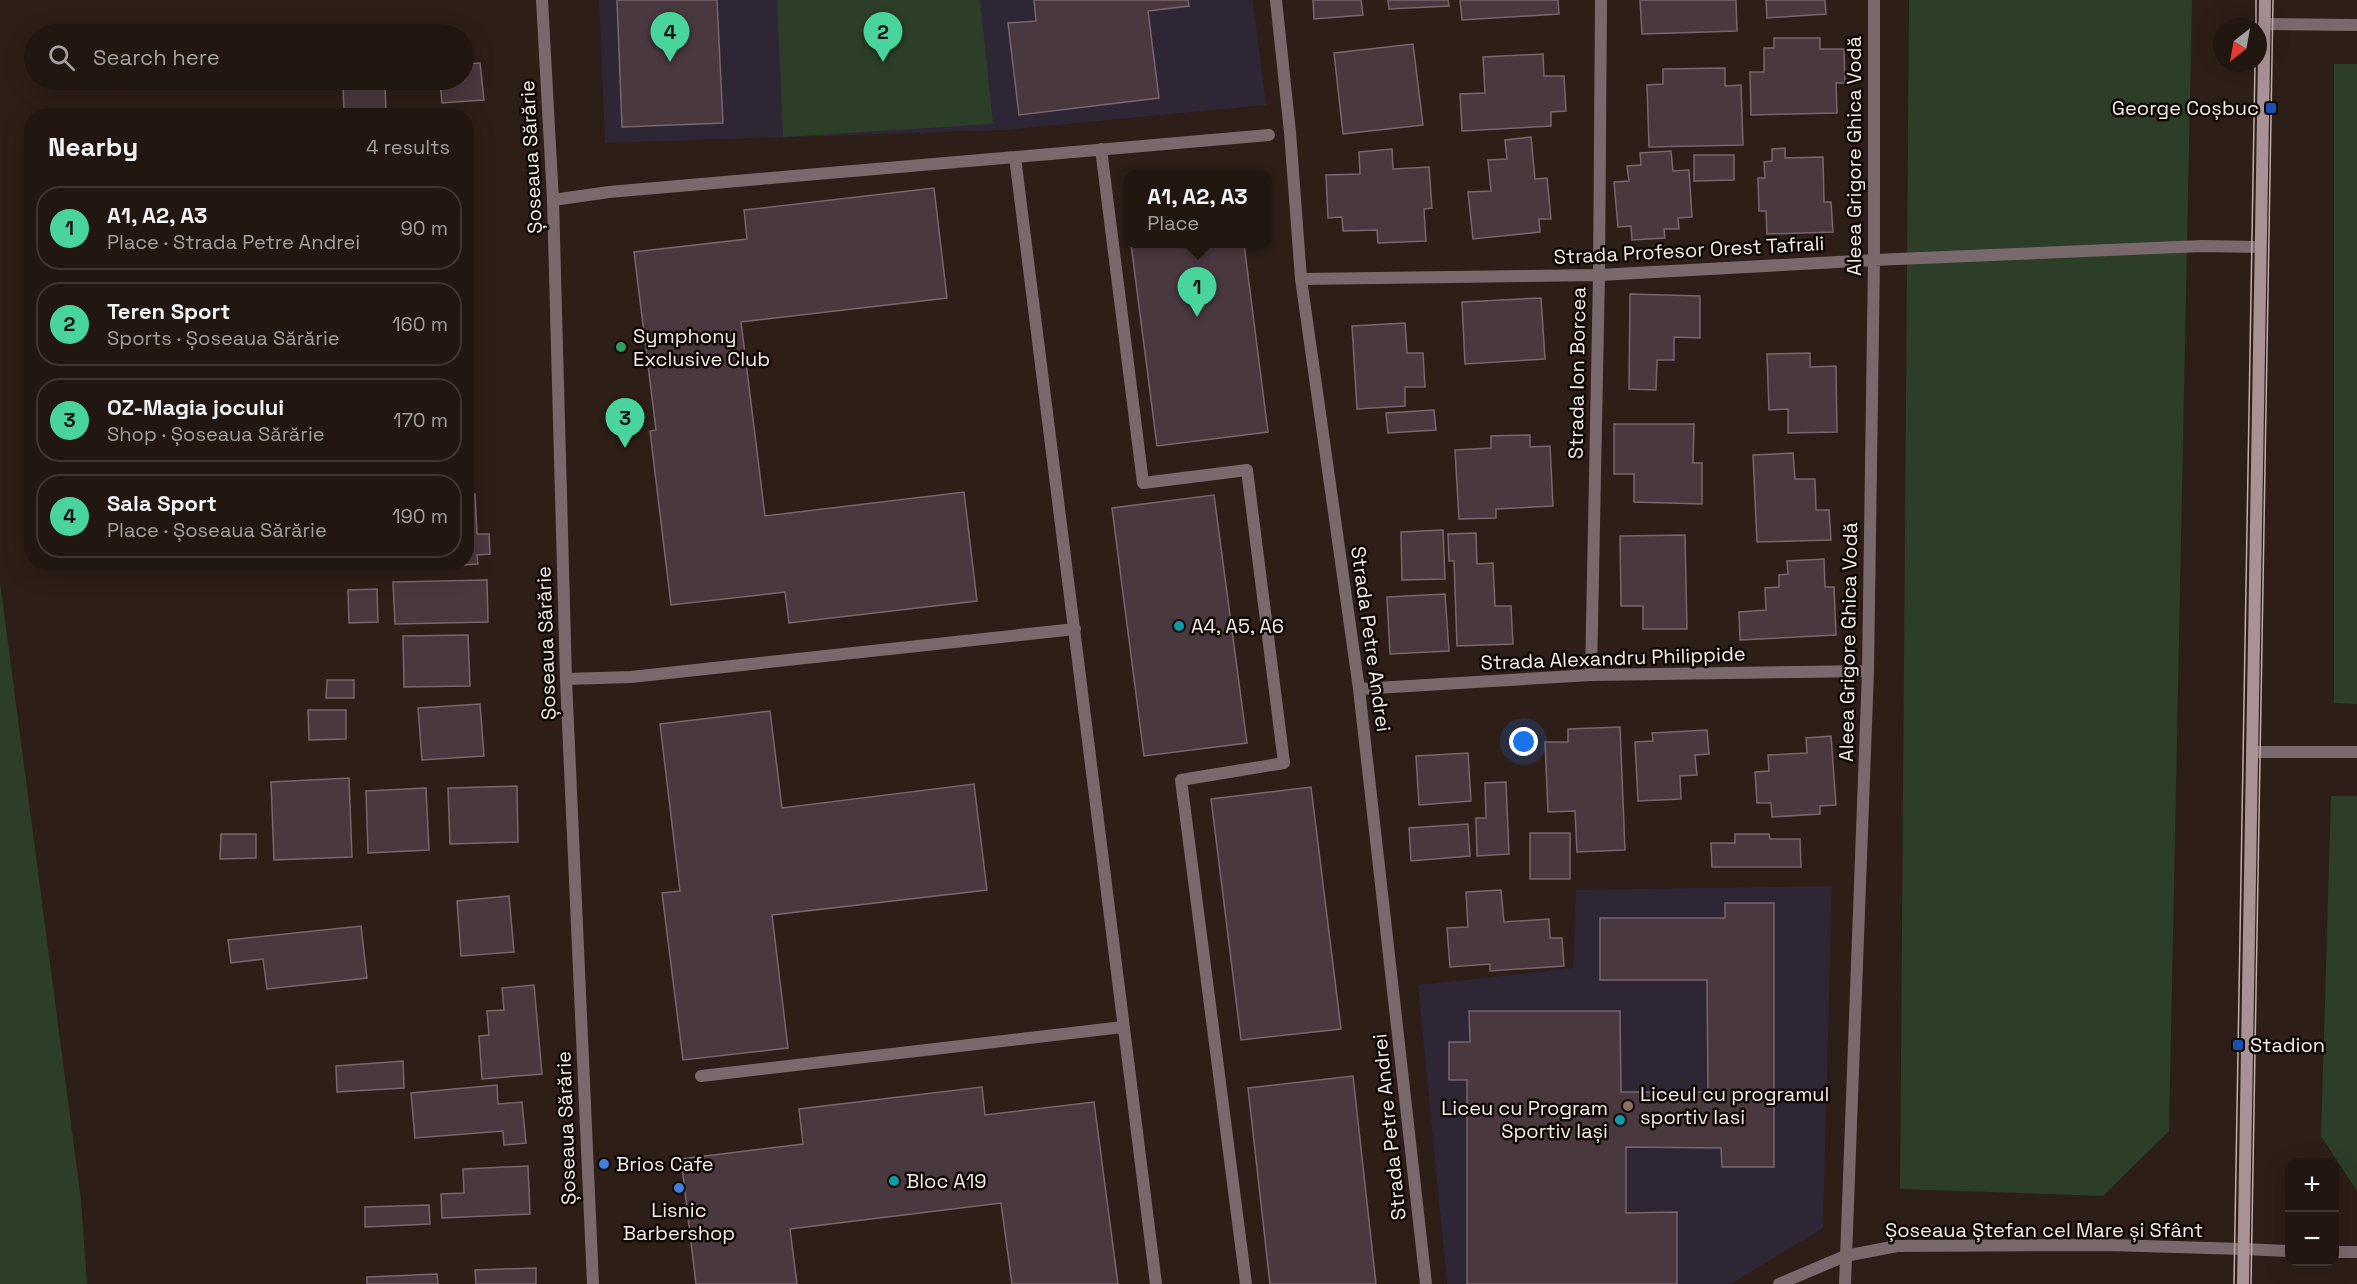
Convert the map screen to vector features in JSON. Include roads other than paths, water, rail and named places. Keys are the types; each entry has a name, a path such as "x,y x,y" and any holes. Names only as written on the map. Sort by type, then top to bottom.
{"main road":[{"path":"2264,18 2265,0"},
{"path":"2243,1284 2263,72"}],"street":[{"name":"Șoseaua Sărărie","path":"542,0 553,200 566,679 593,1284"},
{"name":"Strada Petre Andrei","path":"1276,0 1290,132 1301,279 1359,689 1426,1284"},
{"name":"Strada Ion Borcea","path":"1591,675 1599,275 1601,0"},
{"name":"Aleea Grigore Ghica Vodă","path":"1845,1284 1868,671 1874,260 1874,0"},
{"path":"2267,24 2357,25"},
{"path":"553,200 609,192 1269,135"},
{"path":"1101,149 1143,483 1246,470 1250,494 1284,763 1181,780 1246,1284"},
{"path":"1015,157 1156,1284"},
{"name":"Strada Profesor Orest Tafrali","path":"1301,279 1599,275 2202,246 2260,247"},
{"path":"566,679 631,677 1075,629"},
{"name":"Strada Alexandru Philippide","path":"1359,689 1591,675 1868,671"},
{"path":"2252,752 2357,752"},
{"path":"701,1076 1123,1027"},
{"name":"Șoseaua Ștefan cel Mare și Sfânt","path":"1779,1284 1845,1256 1897,1246 2108,1245 2285,1251"},
{"path":"2339,1252 2357,1252"}],"tram line":[{"path":"2256,0 2256,18"},
{"path":"2251,1284 2273,0"},
{"path":"2234,1284 2255,72"}],"place":[{"name":"Sala Sport","path":"670,62"},
{"name":"Teren Sport","path":"883,62"},
{"name":"George Coșbuc","path":"2271,108"},
{"name":"A1, A2, A3","path":"1197,317"},
{"name":"Symphony Exclusive Club","path":"621,347"},
{"name":"OZ-Magia jocului","path":"625,448"},
{"name":"A4, A5, A6","path":"1179,626"},
{"name":"Stadion","path":"2238,1045"},
{"name":"Liceul cu programul sportiv Iasi","path":"1628,1106"},
{"name":"Liceu cu Program Sportiv Iași","path":"1620,1120"},
{"name":"Brios Cafe","path":"604,1164"},
{"name":"Bloc A19","path":"894,1181"},
{"name":"Lisnic Barbershop","path":"679,1188"}]}
